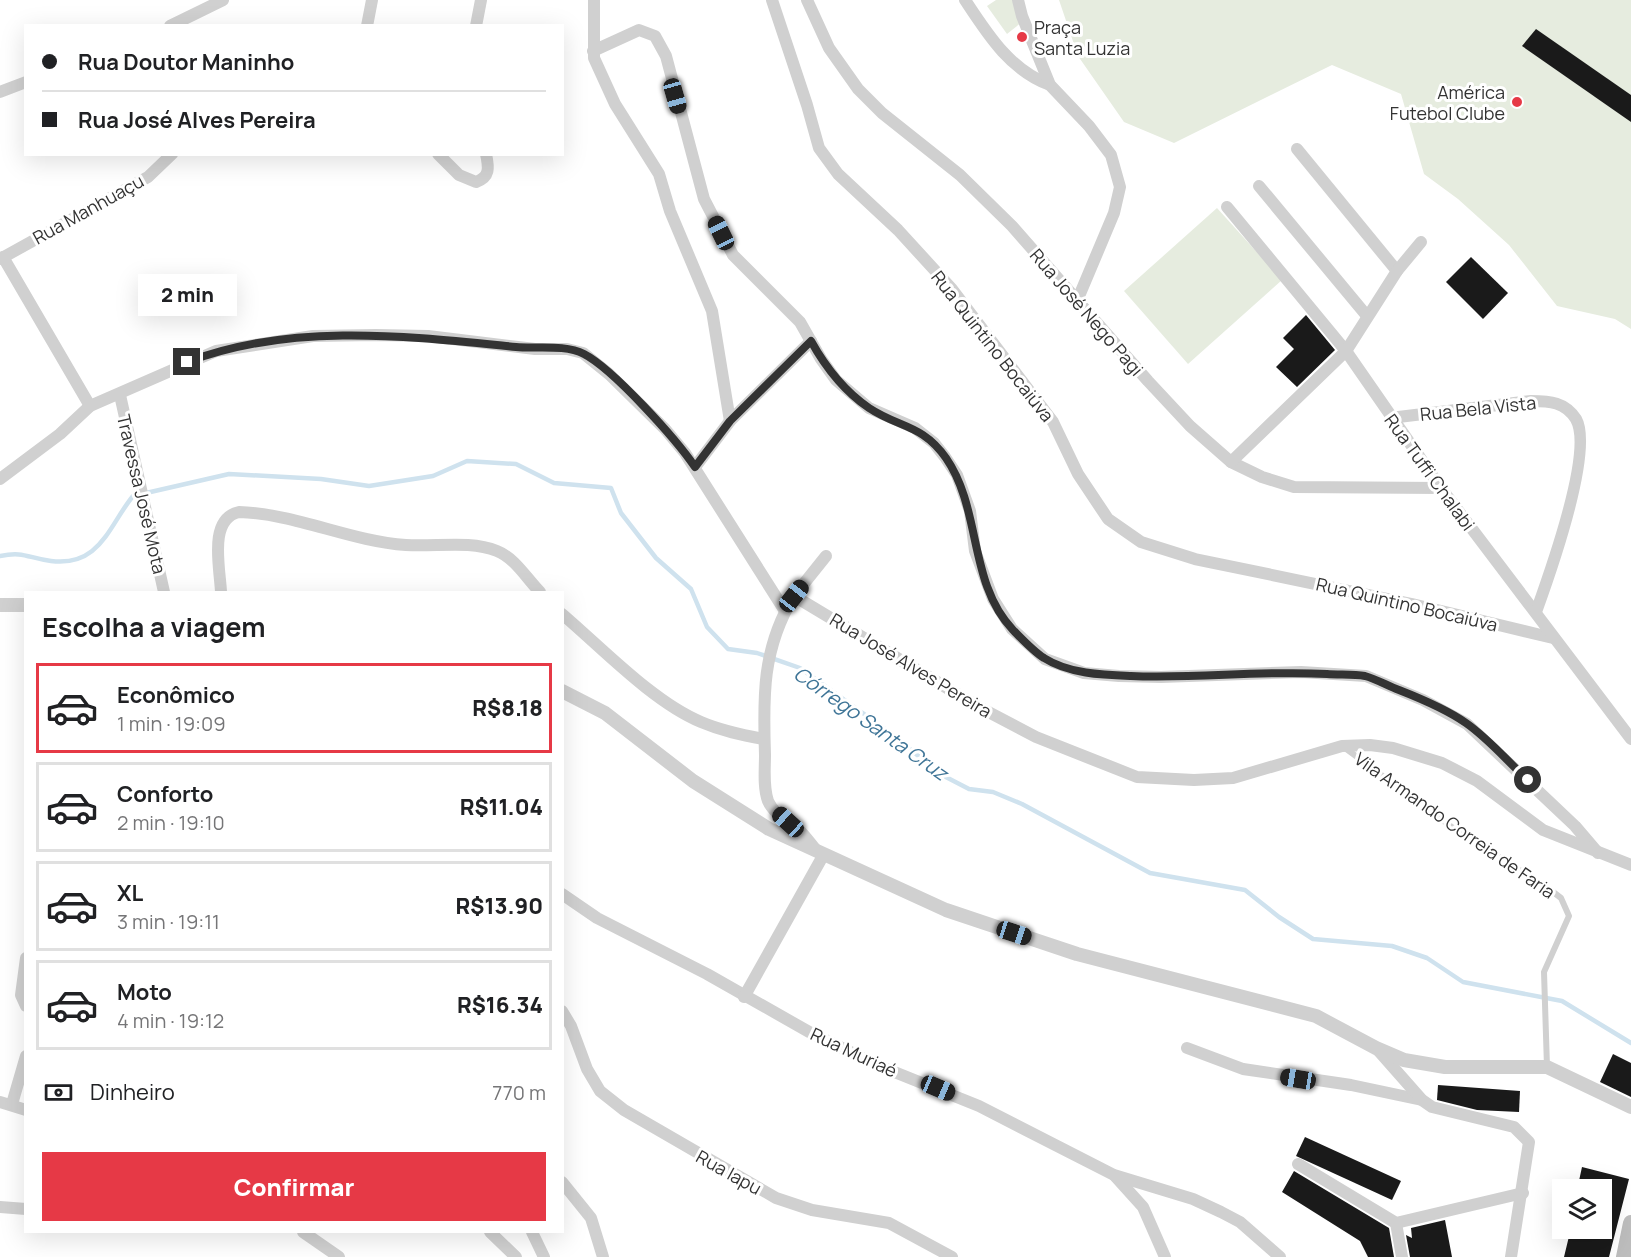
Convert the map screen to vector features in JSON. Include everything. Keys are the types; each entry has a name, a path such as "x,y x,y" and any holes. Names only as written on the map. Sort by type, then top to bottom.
{"main road":[{"path":"1624,1257 1631,1223"}],"street":[{"path":"174,24 223,0"},
{"path":"367,24 372,0"},
{"path":"476,24 481,0"},
{"path":"594,0 593,51 606,88 659,174 670,211 712,311 730,421"},
{"name":"Rua Quintino Bocaiúva","path":"772,0 819,148 838,174 898,230 951,288 1053,422 1078,474 1108,519 1142,542 1195,559 1412,604 1553,638"},
{"name":"Rua José Nego Pagi","path":"807,0 829,48 858,89 882,113 960,175 1012,226 1183,418 1231,462 1262,477 1294,487 1441,488"},
{"path":"965,0 1009,60 1035,80 1050,85"},
{"path":"1018,0 1022,16 1050,85 1089,126 1111,156 1120,187 1114,213 1077,301"},
{"path":"593,51 639,30 655,36 666,56 704,199 733,255 800,322 836,380 883,416 915,428 934,443 957,475 970,511 975,551 993,599 1012,629 1045,659 1084,673 1119,676 1161,677 1301,672 1366,676 1424,700 1467,724 1575,826 1598,853"},
{"path":"0,92 24,83"},
{"path":"1297,149 1397,271"},
{"name":"Rua Manhuaçu","path":"2,258 148,177 170,156"},
{"path":"440,156 459,175 476,182 484,179 488,173 486,156"},
{"path":"1259,186 1367,316"},
{"name":"Rua Tuffi Chalabi","path":"1227,207 1346,351 1390,418 1441,488 1631,739"},
{"path":"1231,462 1346,351 1397,271 1421,242"},
{"path":"2,258 90,406"},
{"path":"0,479 54,439 90,406 120,396 216,351 313,336 428,336 535,349 567,349 584,353 665,429 695,467 785,611"},
{"path":"695,467 730,421 811,341"},
{"name":"Travessa José Mota","path":"120,396 164,591"},
{"name":"Rua Bela Vista","path":"1390,418 1531,401 1554,401 1568,409 1577,421 1581,440 1576,475 1563,532 1536,612"},
{"path":"221,591 219,531 225,519 239,512 300,520 365,540 406,545 482,546 501,552 539,591"},
{"path":"820,852 801,832 774,810 768,800 762,704 765,674 785,611 826,556"},
{"name":"Rua José Alves Pereira","path":"794,596 978,706 1036,737 1137,777 1194,780 1233,778 1342,746 1370,745 1393,748 1443,762 1477,781 1543,830 1631,865"},
{"path":"0,605 24,605"},
{"path":"564,616 620,665 670,703 699,721 730,732 764,739"},
{"path":"564,692 605,713 693,781 769,829 965,916 1088,957 1316,1016 1404,1060 1445,1067 1547,1067 1631,1107"},
{"path":"744,997 820,852"},
{"name":"Rua Muriaé","path":"564,895 597,918 877,1065 979,1106 1114,1175 1193,1199 1221,1212 1240,1222 1280,1257"},
{"path":"24,973 21,995 24,1002"},
{"name":"Rua Iapu","path":"564,1014 571,1026 587,1069 600,1090 624,1110 776,1198 812,1210 888,1223 952,1257"},
{"path":"1187,1048 1244,1069 1351,1085 1422,1100 1447,1113 1514,1127 1523,1133 1529,1142 1523,1193 1511,1257"},
{"path":"1376,1048 1422,1100"},
{"path":"24,1061 6,1103 24,1109"},
{"path":"1298,1164 1396,1223 1523,1193"},
{"path":"1114,1175 1143,1207 1165,1257"},
{"path":"564,1184 591,1218 603,1257"},
{"path":"0,1207 24,1209"},
{"path":"1396,1223 1402,1257"},
{"path":"304,1233 339,1257"},
{"path":"491,1233 516,1257"},
{"path":"532,1233 544,1257"}],"lane":[{"name":"Vila Armando Correia de Faria","path":"1342,746 1453,828 1561,898 1569,916 1544,972 1547,1067"}],"shaded area":[{"path":"996,0 1012,0 1022,22 1007,34 987,6"},
{"name":"América Futebol Clube","path":"1059,0 1631,0 1631,329 1615,319 1557,306 1509,245 1458,199 1424,174 1401,94 1332,65 1174,143 1124,122 1078,56"},
{"path":"1217,208 1282,280 1188,364 1124,291"}],"building":[{"path":"1536,29 1631,95 1631,122 1522,46"},
{"path":"1471,257 1508,293 1483,319 1446,282"},
{"path":"1306,315 1335,350 1297,387 1276,367 1294,349 1283,338"},
{"path":"1613,1054 1631,1063 1631,1097 1600,1082"},
{"path":"1438,1085 1520,1091 1519,1112 1477,1110 1437,1100"},
{"path":"1305,1137 1401,1181 1392,1200 1296,1156"},
{"path":"1582,1167 1629,1179 1609,1257 1564,1257 1568,1239 1612,1239 1612,1179 1579,1179"},
{"path":"1294,1171 1389,1228 1394,1257 1368,1257 1360,1241 1282,1192"},
{"path":"1445,1220 1452,1257 1410,1257 1406,1235 1412,1238 1411,1228"}],"waterway":[{"name":"Córrego Santa Cruz","path":"0,556 21,555 51,561 81,558 101,542 133,496 229,474 321,479 369,486 433,476 467,461 516,464 554,483 611,488 621,513 656,558 691,589 707,627 728,649 757,653 800,668 885,729 942,775 969,789 993,792 1022,804 1150,873 1245,890 1279,917 1313,939 1392,946 1427,958 1463,982 1562,1001 1631,1043"}],"place":[{"name":"Praça Santa Luzia","path":"1022,37"},
{"name":"América Futebol Clube","path":"1517,102"}],"route":[{"path":"187,362 216,351 313,336 428,336 535,349 567,349 584,353 609,374 665,429 695,467 730,421 811,341 836,380 852,394 869,408 915,428 934,443 957,475 970,511 975,551 993,599 1012,629 1045,659 1084,673 1119,676 1161,677 1301,672 1366,676 1424,700 1467,724 1528,780"}]}
